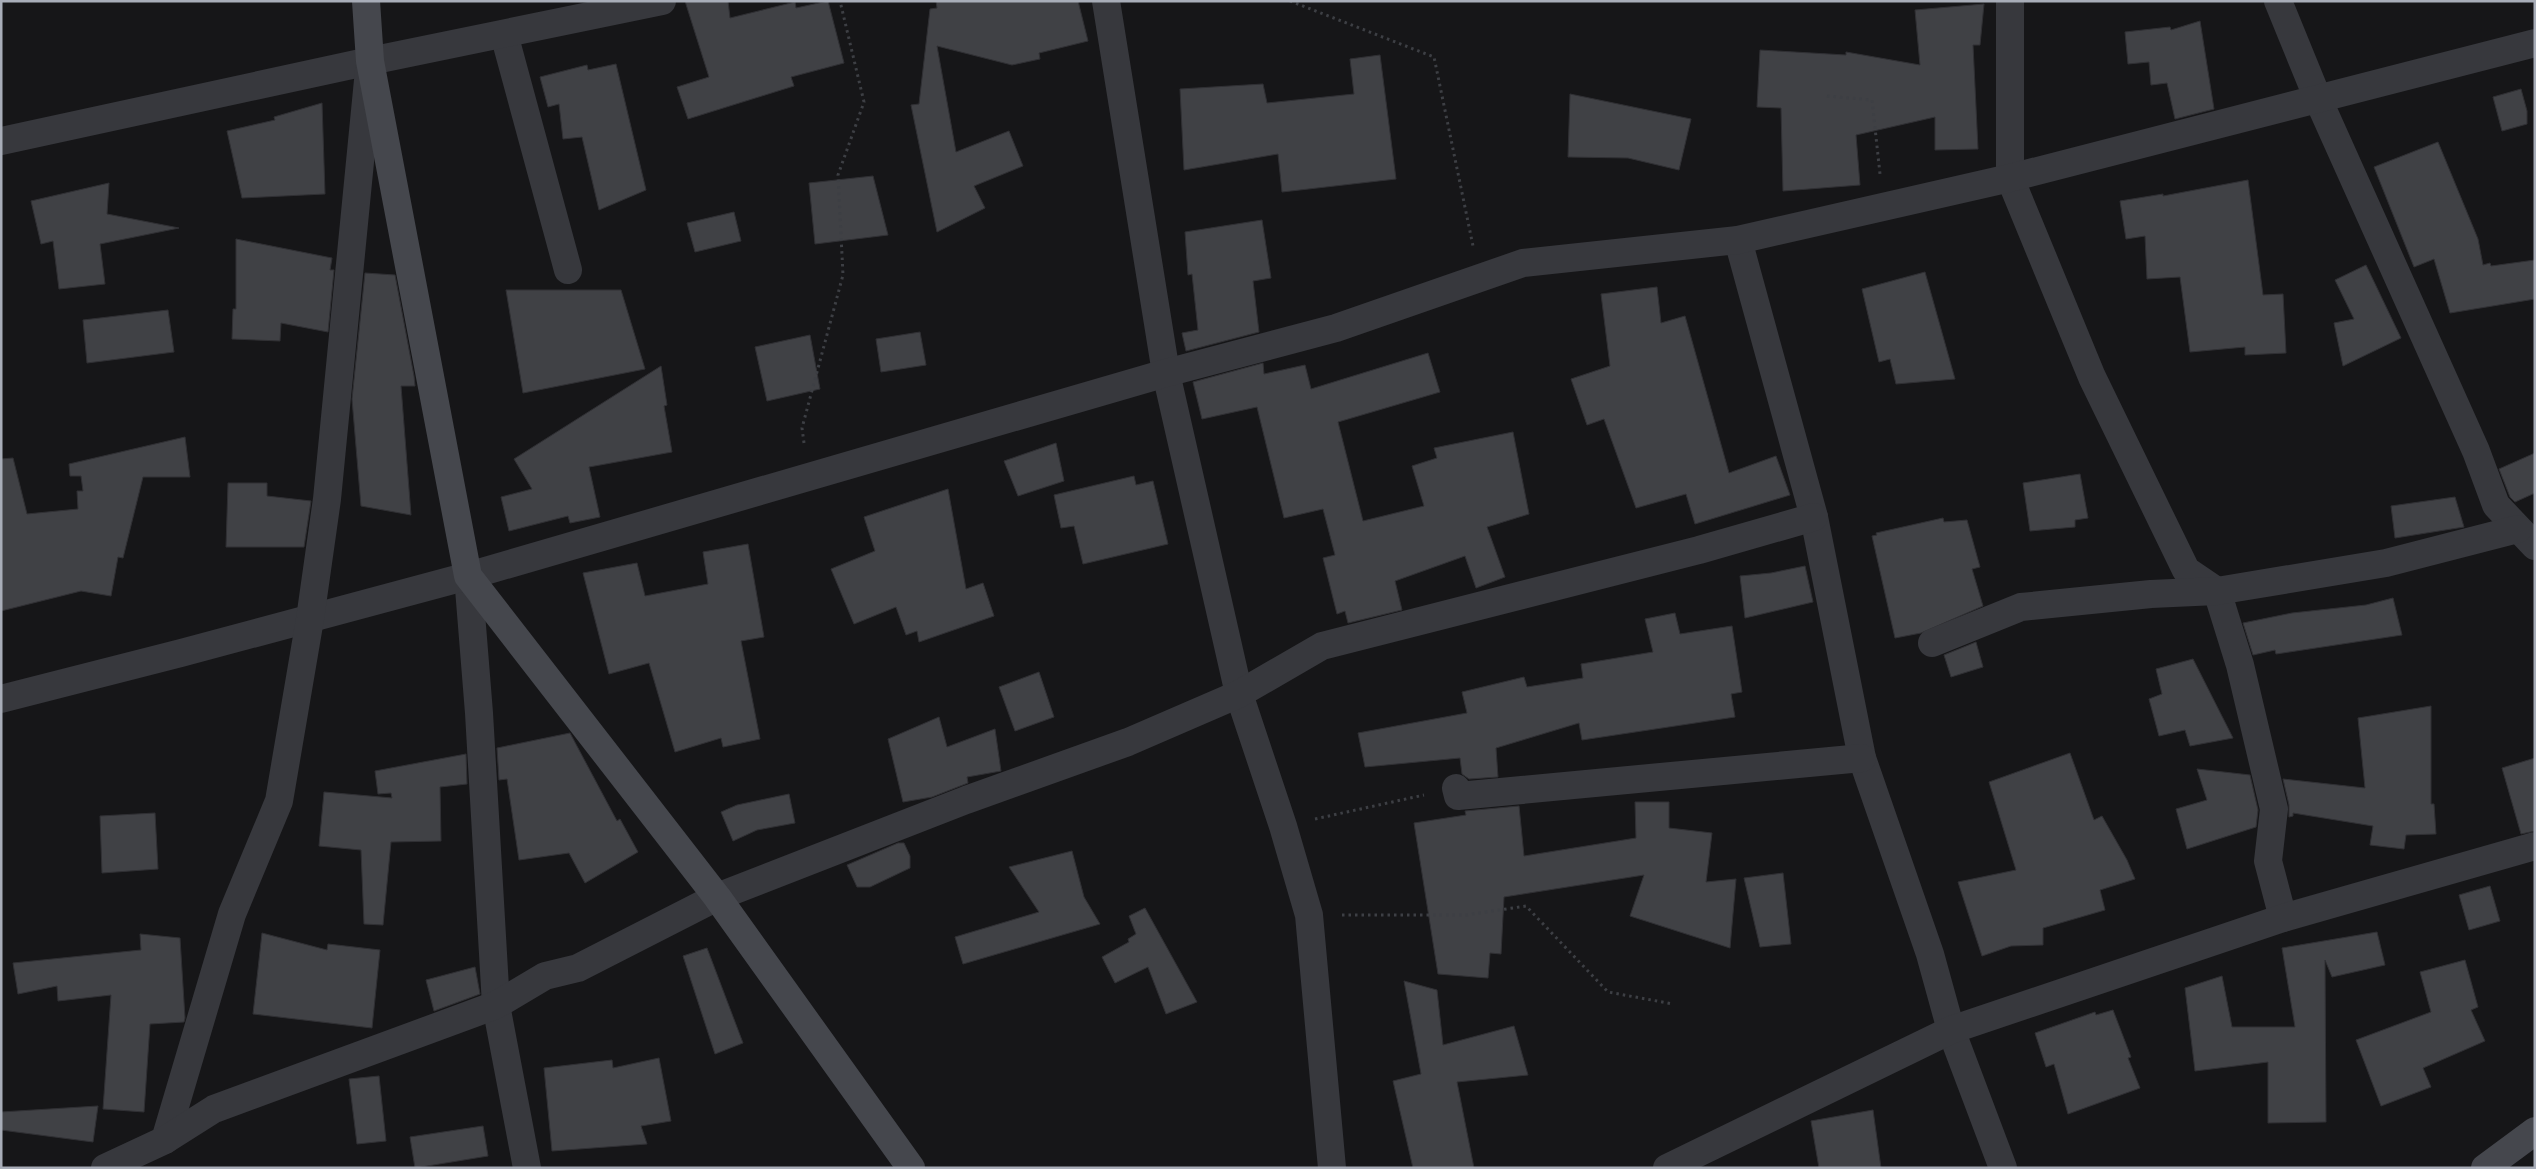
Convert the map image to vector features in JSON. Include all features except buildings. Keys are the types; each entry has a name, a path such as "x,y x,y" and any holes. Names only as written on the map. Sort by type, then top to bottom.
{"street":[{"path":"366,1 370,61 468,576 479,713 496,1005 527,1168"},
{"path":"1,141 370,61 662,1"},
{"path":"1106,1 1166,373 1239,694 1283,826 1308,914 1332,1168"},
{"path":"2010,1 2010,178 2092,377 2186,570 2217,591 2240,665 2274,809 2268,861 2284,918"},
{"path":"2278,1 2318,99 2476,451 2496,505 2527,538"},
{"path":"504,34 568,270"},
{"path":"1,699 468,576 1166,373 1336,328 1523,263 1738,240 2010,178 2535,43"},
{"path":"165,1140 232,914 279,801 310,619 327,499 370,61"},
{"path":"1738,240 1814,517 1862,758 1930,954 1951,1030 2003,1168"},
{"path":"105,1168 165,1140 214,1109 496,1005 544,976 578,968 717,897 966,800 1128,742 1239,694 1322,646 1690,552 1814,517"},
{"path":"1932,643 2020,607 2151,594 2217,591 2527,538"},
{"path":"468,576 717,897 911,1168"},
{"path":"1456,788 1458,796 1862,758"},
{"path":"1666,1168 1951,1030 2284,918 2535,846"},
{"path":"2485,1168 2535,1131"}],"path":[{"path":"809,477 802,428 842,275 838,175 864,102 840,1"},
{"path":"1290,1 1434,57 1480,278"},
{"path":"1827,96 1872,100 1884,207"},
{"path":"1283,826 1456,788"},
{"path":"1308,914 1466,915 1526,906 1608,992 1673,1004"}]}
